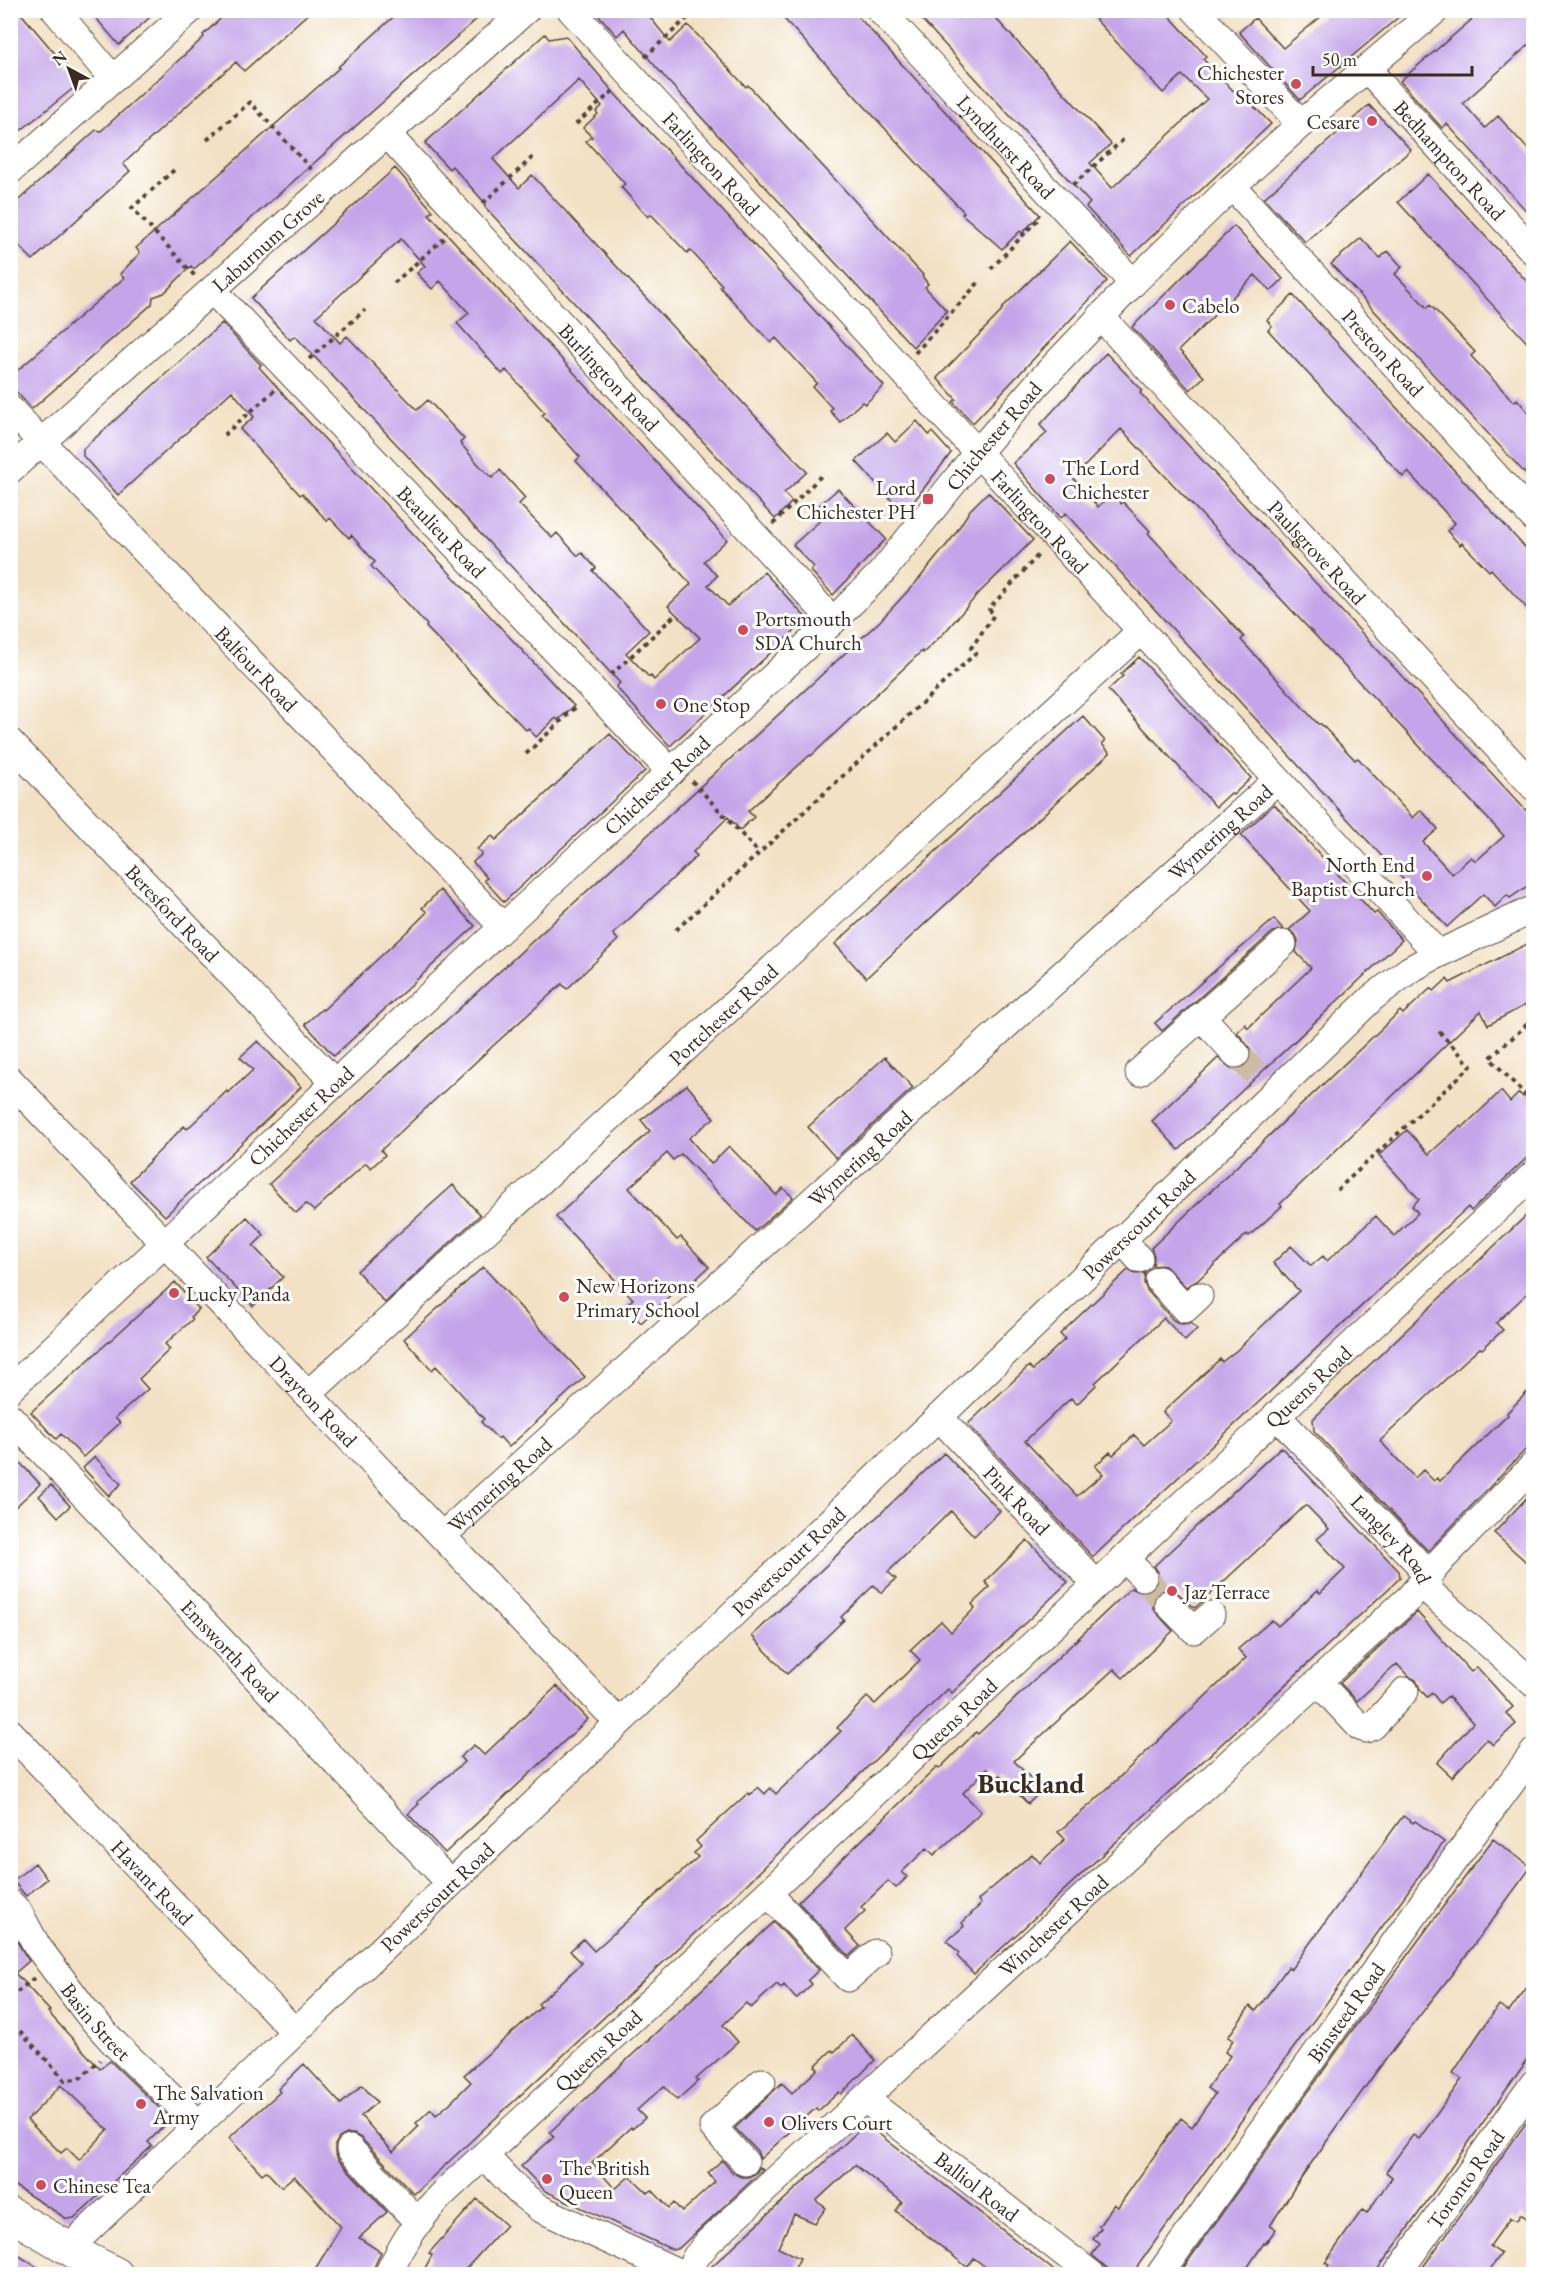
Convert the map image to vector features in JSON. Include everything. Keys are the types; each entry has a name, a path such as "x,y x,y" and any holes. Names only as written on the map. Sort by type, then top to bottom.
{"main road":[{"path":"10,2214 76,2261 116,2274"}],"street":[{"path":"55,10 113,79"},
{"path":"10,171 190,10"},
{"name":"Laburnum Grove","path":"10,470 526,10"},
{"name":"Farlington Road","path":"571,10 1438,954"},
{"name":"Lyndhurst Road","path":"880,10 1133,283"},
{"path":"1195,10 1301,124"},
{"name":"Chichester Road","path":"10,1389 335,1083 833,621 890,563 978,452 1038,382 1133,283 1232,186 1301,124 1436,10"},
{"name":"Bedhampton Road","path":"1367,69 1533,252"},
{"name":"Burlington Road","path":"388,135 833,621"},
{"name":"Preston Road","path":"1232,186 1533,518"},
{"name":"Beaulieu Road","path":"212,292 674,769"},
{"name":"Paulsgrove Road","path":"1101,316 1533,788"},
{"name":"Balfour Road","path":"10,409 503,927"},
{"name":"Portchester Road","path":"307,1395 1140,632"},
{"name":"Beresford Road","path":"10,742 335,1083"},
{"name":"Wymering Road","path":"443,1535 1277,780"},
{"name":"Powerscourt Road","path":"76,2261 199,2124 450,1883 939,1417 1130,1249 1266,1085 1409,970 1533,909"},
{"path":"1139,1072 1283,944"},
{"path":"1201,1016 1236,1054"},
{"name":"Drayton Road","path":"10,1080 618,1722"},
{"name":"Queens Road","path":"388,2274 405,2239 417,2221 440,2196 768,1893 1533,1174"},
{"path":"1159,1280 1185,1309 1199,1296"},
{"name":"Langley Road","path":"1276,1415 1418,1563 1432,1594 1533,1684"},
{"name":"Emsworth Road","path":"10,1417 450,1883"},
{"name":"Pink Road","path":"939,1417 1096,1584"},
{"name":"Winchester Road","path":"687,2274 696,2257 757,2175 865,2099 1426,1581 1443,1558 1533,1465"},
{"path":"1124,1558 1143,1577"},
{"path":"1168,1604 1194,1630 1211,1615"},
{"path":"1317,1682 1360,1727 1366,1729 1373,1726 1405,1691"},
{"name":"Havant Road","path":"10,1732 295,2032"},
{"name":"Binsteed Road","path":"1160,2274 1533,1752"},
{"path":"768,1893 848,1978 876,1953"},
{"name":"Basin Street","path":"10,1903 50,1964 88,2014 116,2045 199,2124"},
{"path":"757,2175 713,2127 762,2082"},
{"name":"Toronto Road","path":"1397,2274 1533,2083"},
{"name":"Balliol Road","path":"865,2099 1091,2274"},
{"path":"350,2149 417,2221"},
{"path":"485,2156 519,2192 539,2208 682,2274"}],"path":[{"path":"10,15 16,10"},
{"path":"576,124 696,10"},
{"path":"207,140 250,102 328,188"},
{"path":"991,269 1056,200 1125,138"},
{"path":"174,170 132,208 212,292"},
{"path":"901,369 980,282"},
{"path":"758,539 821,476"},
{"path":"676,930 976,653 971,648 994,615 989,609 1054,537"},
{"path":"674,769 759,853"},
{"path":"1533,1018 1490,1058 1533,1104"},
{"path":"1337,1190 1471,1066 1438,1030"},
{"path":"10,1998 50,1964"},
{"path":"20,2031 65,2080 80,2079 116,2045"}],"building":[{"path":"10,10 18,10 80,83 10,139"},
{"path":"89,10 158,10 119,45"},
{"path":"230,10 312,10 244,71 236,62 205,89 123,164 130,171 33,260 10,237 10,208 96,130 101,131 204,37 203,35"},
{"path":"401,10 487,10 194,269 191,266 164,293 153,297 152,304 32,409 10,385 10,377 124,278 120,274 140,253 136,248"},
{"path":"594,10 644,10 670,42 688,25 746,87 748,85 923,275 928,284 925,287 947,311 913,347 667,80 624,29 617,36"},
{"path":"776,10 852,10 1040,215 1002,249 962,214 964,212"},
{"path":"913,10 988,10 1111,144 1090,163 1112,188 1207,99 1182,75 1163,93 1087,10 1164,10 1206,56 1203,59 1245,103 1248,100 1271,124 1131,256 1086,207 1090,203"},
{"path":"1329,10 1407,10 1300,100 1239,32 1255,18 1283,48"},
{"path":"1483,10 1528,10 1533,17 1533,41 1463,103 1485,128 1498,116 1533,155 1533,218 1447,124 1442,128 1400,81"},
{"path":"545,34 549,39 566,36 615,94 884,386 865,404 862,402 840,422 830,411 832,408 813,387 817,383 776,338 771,343 690,250 687,253 651,214 648,217 621,187 625,184 586,141 592,137 583,128 598,114 596,112 602,106 579,80 493,159 519,188 532,175 807,472 784,493 792,502 775,519 484,206 486,204 452,166 449,169 425,143"},
{"path":"1369,105 1411,150 1305,242 1264,198"},
{"path":"395,168 433,211 429,214 727,540 704,561 717,576 708,585 728,606 764,572 807,619 670,746 616,687 620,683 554,612 295,336 290,340 251,298","holes":["401,239 425,266 417,273 432,289 440,281 469,313 457,323 502,374 506,370 545,413 542,415 580,457 576,461 691,584 668,606 700,638 654,680 626,653 649,631 593,571 596,568 582,553 578,556 557,533 552,538 519,504 525,498 500,470 492,478 460,443 464,439 428,400 417,410 347,336 340,343 316,317"]},
{"path":"1428,174 1533,288 1533,349 1398,202"},
{"path":"1234,226 1283,279 1271,291 1255,275 1179,350 1204,377 1190,390 1132,327"},
{"path":"1361,238 1380,258 1388,251 1402,267 1395,274 1427,308 1430,305 1441,316 1475,352 1471,356 1514,402 1517,399 1533,418 1533,482 1331,264"},
{"path":"1070,241 1107,281 973,423 953,402 956,399 937,378 1004,306"},
{"path":"1293,295 1533,556 1533,615 1491,569 1489,571 1447,531 1455,523 1408,472 1403,477 1268,330 1272,326 1267,320"},
{"path":"222,323 305,418 574,706 558,720 556,718 536,737 528,728 526,730 426,627 427,625 409,605 371,566 375,562 351,535 349,538 330,518 327,521 240,429 254,417 232,391 118,495 83,456 83,449"},
{"path":"1106,353 1142,390 1140,393 1533,818 1533,882 1510,898 1507,895 1495,907 1483,894 1447,927 1066,513 1061,518 1013,463 1047,433 1040,425","holes":["1121,429 1504,836 1476,861 1471,857 1452,874 1423,842 1438,829 1421,810 1413,818 1358,758 1355,760 1321,724 1318,724 1241,640 1244,637 1148,533 1150,531 1123,502 1121,504 1112,493 1098,507 1073,478"]},
{"path":"917,421 929,435 932,432 951,453 904,514 856,461 887,433 895,442"},
{"path":"838,489 886,539 833,595 811,571 814,567 793,545 823,518 815,509"},
{"path":"988,492 1033,540 979,593 944,633 748,811 754,817 740,830 728,817 693,852 697,856 613,934 618,940 567,989 562,984 495,1044 381,1150 385,1155 371,1168 366,1163 314,1211 306,1204 296,1213 269,1184 880,621 919,579 953,537 970,510"},
{"path":"1139,657 1251,778 1216,807 1108,690"},
{"path":"1083,716 1105,741 1102,744 1110,753 866,978 835,944"},
{"path":"610,734 645,771 504,902 484,880 487,878 473,862 482,854 477,849 492,836 496,840"},
{"path":"1274,804 1374,914 1377,912 1402,940 1179,1150 1152,1121 1218,1058 1232,1069 1240,1069 1247,1065 1251,1058 1251,1050 1237,1032 1245,1024 1248,1028 1311,968 1296,952 1298,940 1289,930 1310,911 1241,835"},
{"path":"440,890 475,926 334,1056 305,1024 412,927 427,912 422,908"},
{"path":"1274,919 1283,929 1273,932 1162,1031 1155,1023"},
{"path":"1533,941 1533,1001 1488,1025 1481,1011 1280,1204 1282,1206 1249,1236 1247,1234 1197,1281 1186,1287 1164,1265 1153,1266 1154,1256 1151,1248 1400,1011 1403,1014 1431,988 1434,991 1447,979 1450,983"},
{"path":"258,1041 301,1087 165,1216 130,1181 184,1126 187,1129 253,1070 240,1057"},
{"path":"885,1057 913,1088 836,1158 808,1127"},
{"path":"687,1085 714,1118 689,1138 711,1164 729,1146 776,1195 783,1188 793,1197 755,1231 681,1154 673,1160 667,1153 629,1188 677,1240 681,1237 709,1267 684,1290 680,1286 641,1323 625,1306 633,1299 556,1217 650,1131 641,1120"},
{"path":"1533,1087 1533,1152 1471,1211 1468,1207 1445,1228 1093,1557 968,1424 1029,1366 1033,1370 1065,1339 1060,1334 1128,1270 1135,1274 1145,1273 1144,1283 1147,1290 1173,1320 1181,1324 1191,1323 1197,1329 1185,1341 1164,1318 1095,1383 1096,1385 1077,1404 1071,1398 1025,1441 1077,1496 1103,1474 1095,1466 1110,1452 1113,1455 1134,1435 1144,1445 1171,1421 1163,1412 1220,1359 1222,1362 1237,1350 1299,1291 1273,1263 1291,1246 1311,1266 1323,1256 1327,1261 1376,1216 1394,1236 1418,1213 1412,1206 1419,1199 1379,1155 1407,1130 1429,1154 1460,1126 1462,1128 1501,1091 1510,1102 1519,1093 1523,1097"},
{"path":"453,1185 480,1215 385,1303 357,1271"},
{"path":"1533,1209 1533,1288 1496,1323 1503,1330 1465,1361 1380,1441 1415,1478 1423,1470 1434,1481 1437,1478 1440,1481 1508,1415 1507,1413 1533,1386 1533,1442 1428,1551 1314,1431 1313,1419"},
{"path":"247,1217 264,1235 253,1246 283,1277 253,1306 206,1257"},
{"path":"483,1267 585,1377 509,1447 481,1422 484,1419 436,1366 432,1370 404,1339"},
{"path":"175,1282 199,1309 191,1317 193,1319 165,1344 170,1349 139,1379 148,1389 115,1418 120,1423 83,1457 61,1434 56,1439 31,1412"},
{"path":"1281,1447 1399,1571 1400,1578 974,1974 947,1941 964,1926 962,1923 981,1904 978,1900 1032,1854 1040,1863 1065,1839 1058,1832 1092,1803 1246,1658 1238,1649 1272,1620 1278,1626 1318,1590 1320,1593 1345,1569 1317,1539 1329,1529 1306,1505 1195,1608 1173,1589 1165,1589 1157,1593 1153,1599 1153,1609 1173,1631 1123,1678 1114,1669 1014,1761 1042,1790 1028,1804 1000,1775 996,1778 987,1769 963,1793 981,1812 934,1855 927,1848 902,1872 907,1877 896,1888 888,1881 861,1907 865,1911 845,1930 860,1946 849,1956 798,1902 937,1767 939,1769 976,1732 978,1734 1131,1588 1140,1592 1148,1592 1154,1588 1158,1580 1158,1572 1154,1566"},
{"path":"10,1452 40,1484 10,1512"},
{"path":"944,1453 1000,1511 974,1536 951,1511 888,1572 896,1579 881,1593 874,1585 841,1617 844,1620 787,1674 752,1636"},
{"path":"95,1457 121,1484 109,1496 83,1468"},
{"path":"51,1485 70,1506 58,1517 39,1496"},
{"path":"1533,1491 1533,1568 1494,1533"},
{"path":"1027,1540 1068,1582 952,1693 948,1689 725,1905 414,2194 361,2138 354,2134 347,2134 339,2138 335,2145 338,2159 387,2212 359,2238 381,2252 371,2274 312,2274 341,2227 294,2176 281,2187 266,2171 262,2174 229,2138 280,2092 278,2089 304,2064 341,2104 362,2085 377,2102 361,2116 393,2152 419,2126 416,2123 431,2109 436,2115 471,2082 464,2075 541,2007 538,2004 582,1963 570,1951 583,1939 594,1951 698,1857 694,1853 701,1847 696,1841 748,1793 750,1795 758,1787 765,1794 770,1788 776,1794 841,1731 837,1728 867,1697 875,1704 920,1660 910,1650 941,1621 951,1632 975,1608 972,1604 990,1587 985,1582"},
{"path":"1417,1612 1471,1672 1477,1667 1513,1707 1506,1713 1516,1724 1493,1745 1487,1739 1452,1777 1437,1763 1473,1723 1448,1696 1440,1703 1432,1693 1427,1697 1416,1680 1408,1676 1397,1664 1357,1701 1340,1683"},
{"path":"557,1686 588,1719 445,1853 408,1814 419,1804 417,1802 464,1762 460,1757 474,1745 484,1755"},
{"path":"1403,1816 1413,1823 1415,1821 1444,1842 1132,2274 1114,2274 1092,2255 1100,2244 1093,2239 1101,2228 1099,2226 1114,2204 1118,2207 1181,2118 1192,2127 1215,2094 1207,2088 1230,2056 1225,2052 1233,2040 1228,2037 1250,2006 1256,2011 1288,1967 1291,1969"},
{"path":"1493,1839 1531,1867 1376,2072 1300,2179 1270,2226 1276,2229 1243,2274 1179,2274 1345,2040"},
{"path":"35,1863 47,1879 26,1896 13,1881"},
{"path":"774,1922 819,1970 808,1980 812,1984 796,1999 784,1985 781,1988 777,1984 751,2008 746,2003 723,2025 738,2042 696,2079 698,2081 677,2100 664,2086 637,2110 645,2118 632,2129 631,2127 592,2163 615,2189 630,2176 648,2193 652,2190 669,2208 674,2203 682,2212 715,2182 708,2173 722,2160 733,2173 741,2177 755,2174 760,2167 763,2170 679,2248 673,2250 545,2191 521,2166 554,2137 550,2132"},
{"path":"10,1930 29,1961 15,1973 50,2011 48,2012 100,2069 110,2061 171,2119 148,2142 152,2146 74,2218 67,2219 10,2183","holes":["61,2085 108,2130 79,2160 67,2148 61,2153 27,2120"]},
{"path":"1533,1979 1533,2052 1401,2238 1374,2274 1322,2274 1329,2265 1325,2263 1362,2210 1367,2213 1392,2177 1386,2172 1413,2135 1419,2139 1462,2079 1453,2073 1499,2005 1509,2012"},
{"path":"852,2035 875,2060 841,2094 839,2092 818,2111 816,2108 760,2159 757,2151 735,2128 782,2083 792,2093 818,2069 815,2066"},
{"path":"1533,2113 1533,2223 1521,2214 1516,2221 1510,2218 1490,2246 1501,2254 1487,2274 1418,2274"},
{"path":"866,2124 1058,2274 994,2274 974,2258 967,2267 896,2211 902,2202 855,2165 816,2201 826,2208 815,2223 794,2214 778,2248 800,2258 792,2274 727,2274 711,2267"},
{"path":"477,2199 506,2225 461,2274 422,2274 432,2255 429,2253"},
{"path":"10,2250 48,2274 10,2274"}],"tunnel":[{"path":"1236,1054 1258,1076"},
{"path":"1143,1577 1168,1604"}],"place":[{"name":"Chichester Stores","path":"1296,84"},
{"name":"Cesare","path":"1372,121"},
{"name":"Cabelo","path":"1170,305"},
{"name":"The Lord Chichester","path":"1050,479"},
{"name":"Lord Chichester PH","path":"928,499"},
{"name":"Portsmouth SDA Church","path":"743,630"},
{"name":"One Stop","path":"661,704"},
{"name":"North End Baptist Church","path":"1427,876"},
{"name":"Lucky Panda","path":"174,1293"},
{"name":"New Horizons Primary School","path":"564,1297"},
{"name":"Jaz Terrace","path":"1172,1591"},
{"name":"The Salvation Army","path":"141,2104"},
{"name":"Olivers Court","path":"769,2122"},
{"name":"The British Queen","path":"547,2179"},
{"name":"Chinese Tea","path":"41,2185"}],"district":[{"name":"Buckland","path":"1031,1783"}]}
